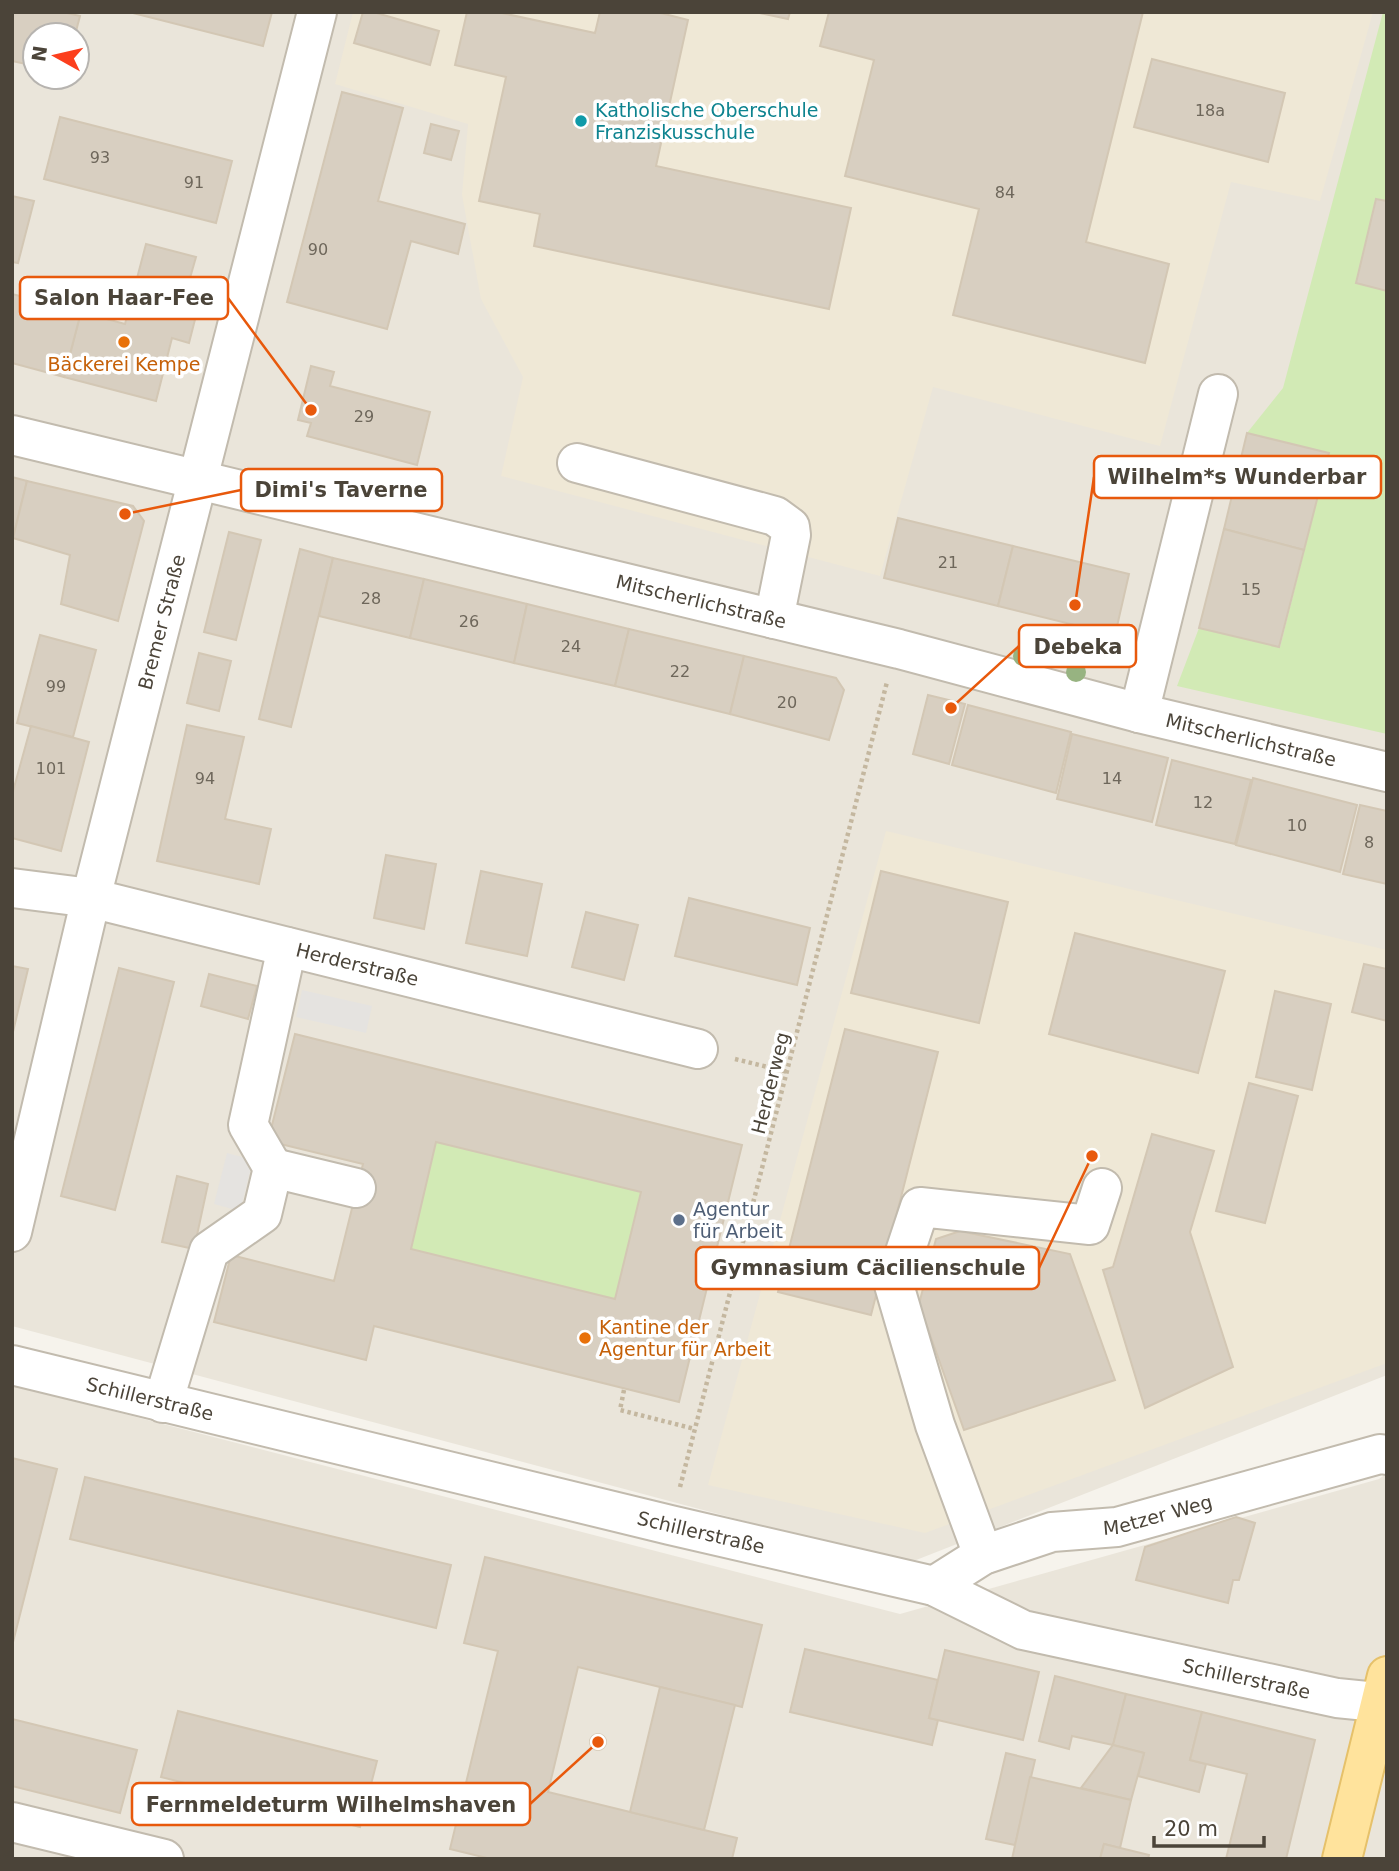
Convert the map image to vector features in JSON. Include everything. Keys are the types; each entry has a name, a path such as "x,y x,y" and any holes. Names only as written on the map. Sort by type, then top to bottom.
{"main road":[{"path":"1342,1859 1384,1694"}],"street":[{"name":"Bremer Straße","path":"12,1232 91,898 317,12"},
{"path":"1139,713 1218,394"},
{"name":"Mitscherlichstraße","path":"12,435 774,618 1139,713 1387,772"},
{"path":"577,463 775,516 786,522 791,535 774,618"},
{"name":"Herderstraße","path":"12,888 91,898 698,1049"},
{"path":"163,1403 209,1251 261,1214 273,1168 248,1125 287,947"},
{"path":"273,1168 356,1188"},
{"path":"984,1555 935,1425 894,1285 920,1208 1090,1225 1102,1188"},
{"name":"Schillerstraße","path":"12,1364 163,1403 934,1586 1023,1630 1337,1698 1384,1694"},
{"name":"Metzer Weg","path":"934,1586 984,1555 1052,1532 1117,1527 1380,1454 1387,1455"},
{"path":"12,1822 164,1859"}],"path":[{"name":"Herderweg","path":"670,1525 893,657 899,649"},
{"path":"698,1049 788,1072"},
{"path":"624,1390 620,1410 695,1429"}],"shaded area":[{"path":"12,12 1387,12 1387,1375 906,1564 12,1326"},
{"path":"353,12 1373,12 1320,201 1231,182 1160,446 933,387 880,576 501,476 523,377 481,299 462,195 468,124 335,84"},
{"path":"886,831 1387,950 1387,1363 925,1533 708,1485"},
{"path":"302,990 372,1006 366,1033 296,1017"},
{"path":"227,1153 253,1160 240,1211 214,1204"},
{"path":"12,1385 900,1614 1379,1479 1387,1473 1387,1859 12,1859"}],"green space":[{"path":"1383,12 1387,12 1387,734 1177,686 1199,628 1280,647 1329,453 1247,433 1283,388"},
{"path":"436,1142 641,1192 615,1299 411,1249"}],"building":[{"path":"12,12 63,12 80,16 79,21 21,21 21,63 12,61"},
{"path":"129,12 272,12 263,46"},
{"path":"363,12 373,12 439,31 430,65 354,43"},
{"name":"Katholische Oberschule Franziskusschule","path":"467,12 497,12 595,33 600,12 657,12 688,20 656,166 851,208 829,309 534,246 540,214 479,201 506,77 455,65"},
{"path":"755,12 790,12 788,19"},
{"name":"Katholische Oberschule Franziskusschule","path":"829,12 1143,12 1086,242 1169,264 1145,363 953,315 979,209 845,176 874,60 820,46"},
{"path":"1152,59 1285,93 1268,162 1134,127"},
{"path":"342,92 403,108 378,201 465,224 458,254 411,241 387,329 287,302"},
{"path":"60,117 232,161 216,223 44,179"},
{"path":"431,124 459,131 451,160 424,153"},
{"path":"12,196 34,201 18,263 12,262"},
{"path":"1376,199 1387,201 1387,291 1356,283"},
{"path":"146,244 196,257 186,292 201,296 189,343 172,338 156,401 64,377 81,312 125,324"},
{"path":"12,294 81,312 64,377 12,363"},
{"path":"311,366 334,372 330,386 430,412 417,465 307,436 311,423 298,420"},
{"path":"1247,433 1329,453 1304,550 1224,529"},
{"path":"12,477 27,481 13,538 12,538"},
{"path":"27,481 133,506 144,521 118,621 61,604 70,555 13,538"},
{"path":"898,518 1013,546 998,606 884,578"},
{"path":"1224,529 1304,550 1279,647 1199,628"},
{"path":"229,532 261,540 236,640 204,632"},
{"path":"1013,546 1129,574 1115,635 998,606"},
{"path":"300,549 333,558 291,727 259,719"},
{"path":"333,558 424,579 410,638 319,616"},
{"path":"424,579 527,604 514,663 410,638"},
{"path":"527,604 629,629 615,686 514,663"},
{"path":"629,629 744,656 730,714 615,686"},
{"path":"40,635 96,650 73,737 17,723"},
{"path":"199,653 231,661 219,711 187,703"},
{"path":"744,656 836,678 844,690 829,740 730,714"},
{"path":"928,695 965,704 949,764 913,754"},
{"path":"968,705 1071,732 1056,793 952,765"},
{"path":"187,725 244,737 225,819 271,829 259,884 157,861"},
{"path":"31,726 89,742 61,851 12,838 12,795"},
{"path":"1072,734 1168,758 1152,822 1057,799"},
{"path":"1172,760 1251,780 1235,844 1156,825"},
{"path":"1253,778 1357,805 1340,872 1236,845"},
{"path":"1360,805 1387,811 1387,884 1343,874"},
{"path":"386,855 436,864 424,929 374,918"},
{"path":"481,871 542,884 527,956 466,943"},
{"path":"881,871 1008,902 979,1023 851,993"},
{"path":"689,898 810,928 797,985 675,956"},
{"path":"586,912 638,925 624,980 572,967"},
{"path":"1075,933 1225,971 1198,1073 1049,1034"},
{"path":"1364,964 1387,969 1387,1021 1352,1012"},
{"path":"12,966 28,969 12,1036"},
{"path":"119,968 174,982 115,1210 61,1196"},
{"path":"209,974 257,986 248,1019 201,1006"},
{"path":"1275,991 1331,1004 1312,1090 1256,1077"},
{"path":"845,1029 938,1052 871,1315 778,1292"},
{"name":"Agentur für Arbeit","path":"295,1034 742,1145 679,1402 374,1326 366,1360 214,1322 231,1255 334,1281 363,1164 268,1141","holes":["436,1142 641,1192 615,1299 411,1249"]},
{"path":"1249,1083 1298,1096 1265,1223 1216,1211"},
{"path":"1152,1134 1214,1151 1190,1232 1233,1367 1145,1408 1103,1270 1113,1267"},
{"path":"177,1176 208,1184 194,1249 162,1242"},
{"path":"960,1231 1070,1254 1115,1380 964,1430 919,1304 936,1239"},
{"path":"12,1458 57,1469 12,1646"},
{"path":"85,1477 451,1565 436,1628 70,1539"},
{"path":"1236,1517 1255,1523 1239,1580 1233,1580 1228,1603 1136,1580 1145,1547"},
{"path":"485,1557 762,1625 742,1707 578,1667 548,1792 737,1838 732,1859 491,1859 450,1849 498,1651 464,1643"},
{"path":"805,1649 938,1680 929,1718 938,1720 932,1745 790,1712"},
{"path":"945,1650 1039,1672 1023,1740 929,1718"},
{"path":"1055,1676 1126,1694 1113,1745 1072,1736 1069,1749 1039,1741"},
{"path":"660,1687 735,1705 704,1830 630,1812"},
{"path":"1126,1694 1202,1712 1190,1760 1206,1764 1199,1792 1138,1776 1144,1753 1113,1745"},
{"path":"178,1711 377,1761 360,1827 161,1777"},
{"path":"1202,1712 1315,1740 1286,1859 1226,1859 1247,1774 1190,1760"},
{"path":"12,1719 137,1750 120,1813 12,1786"},
{"path":"595,1734 601,1734 606,1742 604,1748 595,1750 590,1745 590,1739"},
{"path":"1113,1745 1144,1753 1131,1800 1081,1788"},
{"path":"1006,1753 1035,1760 1015,1845 986,1839"},
{"path":"1030,1777 1131,1800 1120,1848 1104,1844 1100,1859 1012,1859"},
{"path":"1104,1844 1149,1855 1148,1859 1100,1859"}],"place":[{"name":"Katholische Oberschule Franziskusschule","path":"581,121"},
{"name":"Bäckerei Kempe","path":"124,342"},
{"name":"Salon Haar-Fee","path":"311,410"},
{"name":"Dimi's Taverne","path":"125,514"},
{"name":"Wilhelm*s Wunderbar","path":"1075,605"},
{"name":"Debeka","path":"951,708"},
{"name":"Gymnasium Cäcilienschule","path":"1092,1156"},
{"name":"Agentur für Arbeit","path":"679,1220"},
{"name":"Kantine der Agentur für Arbeit","path":"585,1338"},
{"name":"Fernmeldeturm Wilhelmshaven","path":"598,1742"}]}
